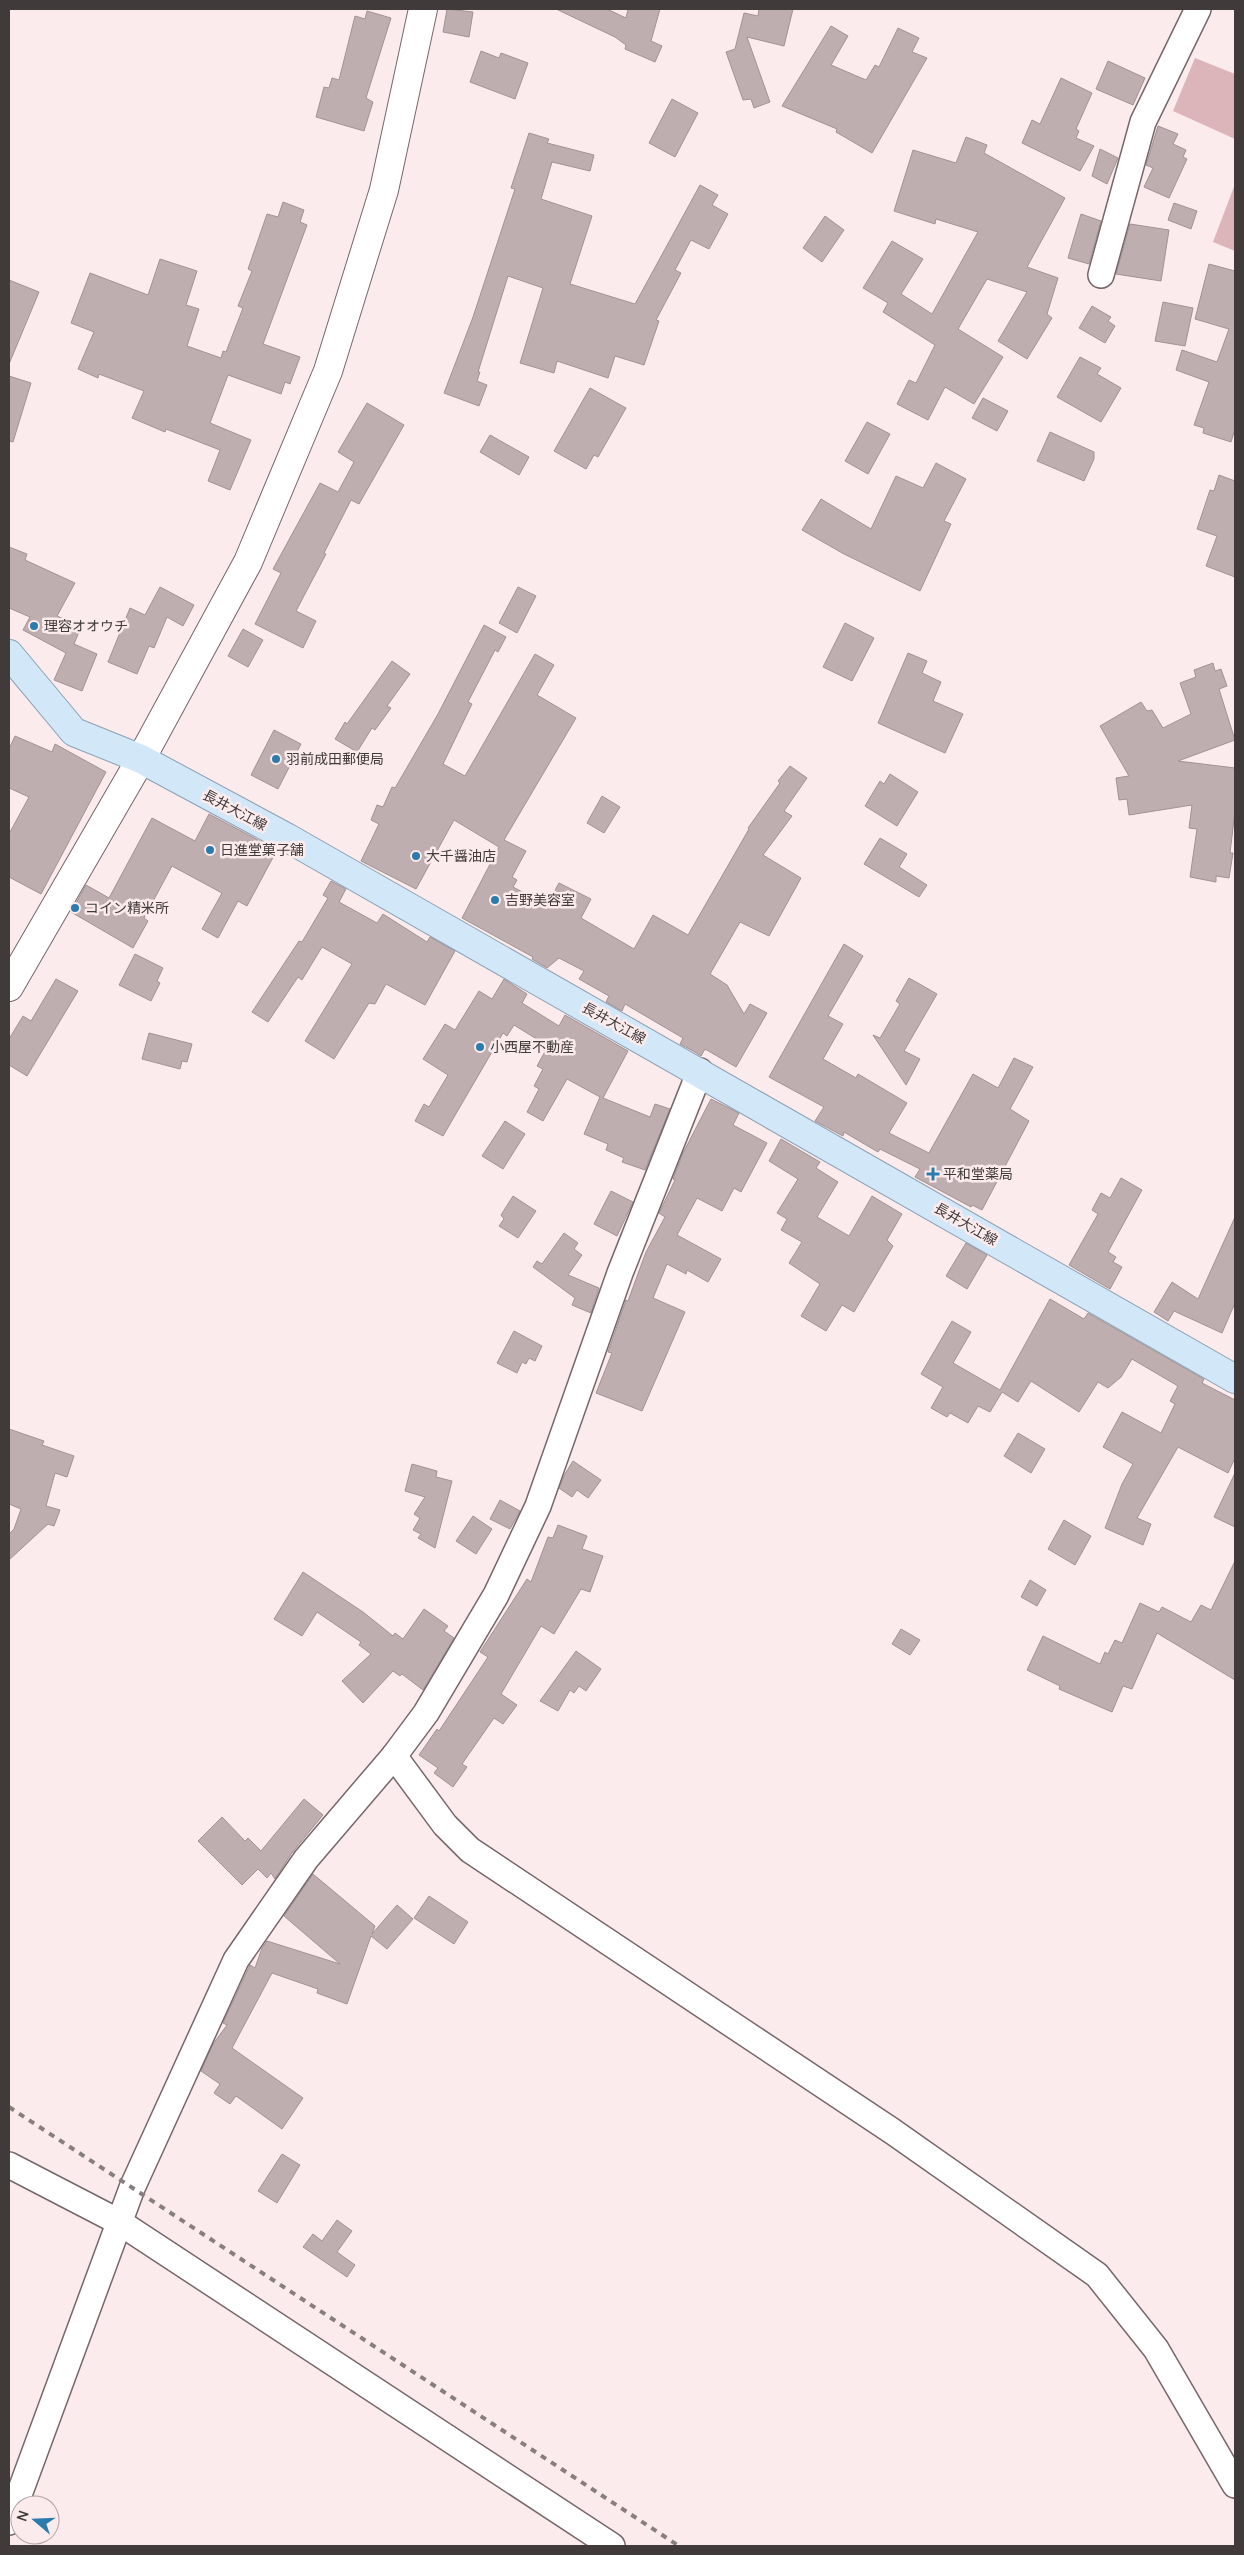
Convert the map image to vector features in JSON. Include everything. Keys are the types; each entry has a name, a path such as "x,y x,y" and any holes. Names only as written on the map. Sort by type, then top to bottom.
{"main road":[{"name":"長井大江線","path":"9,654 74,732 141,759 286,838 1235,1378"}],"street":[{"path":"9,987 141,759 248,562 328,371 384,190 423,9"},
{"path":"1101,275 1143,122 1198,9"},
{"path":"9,2522 132,2188 236,1960 306,1859 394,1756 426,1713 496,1595 538,1506 620,1273 700,1072"},
{"path":"394,1756 446,1825 470,1850 884,2125 1097,2275 1156,2349 1235,2485"},
{"path":"9,2166 119,2222 612,2546"}],"shaded area":[{"path":"1195,58 1235,74 1235,139 1173,111"},
{"path":"1235,184 1235,251 1213,242"}],"building":[{"path":"447,9 473,12 469,37 443,32"},
{"path":"556,9 607,9 626,18 628,9 660,9 651,41 662,46 655,62 625,49 626,45 615,37"},
{"path":"759,9 793,9 784,46 747,37 770,102 754,108 751,99 743,100 726,52 735,49 744,13 758,16"},
{"path":"367,11 391,18 366,98 373,102 364,131 316,117 324,87 329,88 332,78 339,80 355,16 365,19"},
{"path":"831,26 848,36 831,65 866,80 875,65 879,67 898,28 919,38 912,52 927,58 872,153 836,132 837,129 782,106"},
{"path":"481,51 499,58 501,53 528,63 515,99 470,82"},
{"path":"1108,61 1145,78 1133,105 1096,89"},
{"path":"1061,78 1092,93 1076,129 1079,131 1076,138 1094,146 1080,171 1022,143 1032,120 1040,124"},
{"path":"672,99 698,113 675,157 649,143"},
{"path":"1158,126 1178,134 1173,144 1186,150 1183,157 1187,159 1169,198 1144,187 1153,168 1146,165"},
{"path":"529,133 549,139 547,143 594,155 590,171 552,162 541,199 592,216 570,284 635,304 700,185 718,195 712,205 728,214 709,249 691,240 675,270 681,273 656,320 659,321 644,365 615,356 608,378 557,361 554,373 520,363 543,288 508,276 478,372 480,372 477,381 487,385 479,406 444,393 473,317 515,189 511,188"},
{"path":"966,137 987,145 984,153 1065,198 1027,267 1058,278 1047,314 1052,318 1027,359 998,341 1027,292 987,279 958,329 1003,357 974,404 945,387 928,420 897,404 909,380 916,383 935,345 883,312 888,303 863,288 892,241 923,259 901,294 932,314 978,232 936,219 935,224 894,211 913,150 956,163"},
{"path":"1100,149 1118,158 1107,184 1092,176"},
{"path":"283,202 304,210 300,222 307,225 263,344 300,357 290,384 285,382 281,394 228,375 210,423 251,440 230,490 208,481 220,450 166,429 165,432 132,418 144,391 99,374 98,378 78,369 94,332 71,323 90,273 148,295 160,259 197,271 186,305 199,309 187,346 221,358 223,351 226,352 243,308 238,306 252,271 248,269 267,214 278,217"},
{"path":"1174,203 1197,211 1191,229 1168,220"},
{"path":"1081,214 1101,221 1089,264 1068,258"},
{"path":"825,216 844,230 822,262 803,248"},
{"path":"1130,224 1169,230 1161,281 1116,274"},
{"path":"1209,264 1235,271 1235,429 1231,442 1203,433 1204,428 1194,425 1209,382 1176,370 1182,350 1217,362 1229,329 1195,319"},
{"path":"9,280 39,292 9,364"},
{"path":"1163,302 1193,308 1185,346 1155,341"},
{"path":"1092,306 1111,317 1108,321 1115,326 1105,343 1079,328"},
{"path":"1080,357 1101,368 1097,374 1121,388 1101,422 1057,397"},
{"path":"9,376 31,383 13,442 9,441"},
{"path":"590,388 626,408 598,457 594,455 586,469 554,451"},
{"path":"983,398 1008,411 997,431 972,418"},
{"path":"367,403 404,425 359,504 351,500 324,553 326,554 296,611 316,621 303,648 255,624 281,573 273,569 320,483 338,492 354,462 338,452"},
{"path":"867,422 890,434 868,474 845,461"},
{"path":"1050,432 1094,452 1094,459 1084,481 1037,461"},
{"path":"490,435 529,457 519,475 480,452"},
{"path":"936,463 966,479 944,521 951,524 920,591 844,554 802,530 821,499 871,529 896,476 923,488"},
{"path":"1219,475 1235,481 1235,577 1206,566 1217,536 1197,529 1210,490 1214,491"},
{"path":"9,547 27,554 25,560 75,583 57,616 81,627 74,644 97,654 82,691 54,680 66,653 23,630 30,617 9,608"},
{"path":"160,587 194,605 183,626 167,617 154,648 149,646 137,674 108,662 130,608 145,615"},
{"path":"518,587 536,596 517,633 499,623"},
{"path":"845,623 874,638 852,681 823,667"},
{"path":"484,625 506,637 498,652 495,650 468,702 472,704 443,764 465,776 535,654 554,665 537,695 576,718 504,840 526,851 512,877 517,880 513,887 547,905 559,883 591,899 581,918 634,949 653,915 688,935 748,828 780,783 778,781 790,766 807,778 784,811 792,816 763,855 801,878 769,936 740,922 710,974 727,985 744,1014 750,1004 767,1013 736,1067 705,1049 701,1056 680,1044 683,1038 625,1004 622,1011 606,1002 609,996 579,979 584,971 559,958 547,968 532,959 533,957 462,918 499,847 454,820 416,889 361,861 379,824 371,820 377,805 383,807 392,787 395,788 438,714"},
{"path":"243,629 263,640 248,667 228,656"},
{"path":"908,653 927,661 922,673 941,682 933,701 963,714 945,753 878,723"},
{"path":"392,661 410,674 387,706 391,708 375,730 372,728 357,752 335,739 345,722 347,724"},
{"path":"1213,663 1215,671 1221,669 1227,686 1219,689 1235,740 1178,761 1235,768 1235,811 1230,853 1233,853 1229,878 1216,876 1216,882 1190,877 1197,829 1189,828 1192,805 1129,815 1127,799 1119,800 1116,778 1129,776 1100,726 1141,702 1147,711 1152,710 1163,728 1191,714 1180,683 1196,677 1194,670"},
{"path":"274,730 301,744 278,789 251,775"},
{"path":"15,736 52,752 55,744 106,772 41,894 9,877 9,834 29,797 9,788 9,749"},
{"path":"890,774 918,792 897,826 865,806 880,781 884,784"},
{"path":"602,796 620,807 604,833 587,823"},
{"path":"209,814 277,850 247,906 238,901 218,938 202,929 222,893 172,866 144,918 148,921 133,948 71,912 86,885 109,898 152,818 195,841"},
{"path":"880,838 907,854 899,867 927,885 919,897 864,864"},
{"path":"331,881 346,889 339,902 377,923 383,914 427,942 430,937 455,951 425,1005 386,984 375,1004 369,1003 334,1059 305,1041 352,964 322,947 302,980 298,977 268,1022 252,1012 299,941 302,942 328,898 323,895"},
{"path":"844,944 863,956 828,1016 843,1024 823,1059 856,1078 858,1074 907,1103 889,1133 929,1153 973,1074 998,1088 1014,1058 1033,1067 1010,1109 1029,1121 982,1210 972,1205 971,1207 915,1177 920,1169 880,1149 878,1152 844,1132 843,1136 815,1121 824,1107 769,1077"},
{"path":"135,954 163,968 157,981 160,983 151,1001 119,985"},
{"path":"909,978 937,994 904,1051 920,1059 906,1085 873,1035 880,1038 900,1004 896,1001"},
{"path":"56,979 78,991 27,1076 9,1065 9,1039 23,1016 31,1021"},
{"path":"504,979 527,994 522,1003 559,1026 565,1015 628,1051 603,1098 650,1117 655,1104 670,1109 645,1170 622,1162 624,1158 606,1150 608,1144 584,1134 600,1097 567,1079 543,1121 527,1112 539,1089 534,1086 543,1069 537,1066 548,1046 514,1025 507,1036 503,1033 443,1136 415,1121 424,1104 429,1107 448,1075 423,1059 445,1024 455,1030 479,991 492,999"},
{"path":"149,1033 192,1044 187,1062 182,1061 180,1069 142,1059"},
{"path":"711,1099 739,1113 733,1125 767,1143 741,1192 734,1188 722,1211 697,1198 677,1235 721,1259 708,1282 687,1270 686,1274 667,1264 653,1298 685,1312 642,1411 596,1393 612,1353 608,1352 626,1300 628,1301 646,1252 665,1217 659,1213 675,1180 673,1179 683,1153"},
{"path":"505,1121 525,1134 503,1169 482,1156"},
{"path":"781,1139 820,1162 816,1168 838,1182 817,1217 849,1236 872,1196 902,1214 887,1240 893,1246 854,1312 842,1305 826,1331 801,1316 820,1284 789,1263 802,1242 781,1230 787,1219 777,1213 798,1179 769,1161"},
{"path":"1121,1178 1142,1190 1108,1252 1116,1257 1113,1262 1122,1267 1110,1289 1069,1265 1098,1214 1092,1210 1101,1193 1110,1198"},
{"path":"611,1191 633,1202 617,1236 594,1224"},
{"path":"513,1196 536,1211 518,1238 499,1226 504,1219 501,1215"},
{"path":"1235,1217 1235,1303 1222,1333 1174,1311 1168,1321 1154,1312 1172,1282 1198,1299"},
{"path":"564,1233 578,1243 574,1249 582,1255 568,1275 599,1288 591,1313 572,1305 575,1298 533,1267 537,1261 542,1264"},
{"path":"966,1243 987,1255 967,1289 946,1276"},
{"path":"1050,1299 1084,1319 1088,1313 1204,1379 1202,1383 1235,1400 1235,1458 1228,1473 1178,1447 1137,1518 1151,1524 1143,1545 1105,1528 1122,1484 1133,1464 1103,1447 1122,1412 1161,1433 1175,1404 1170,1401 1178,1386 1132,1359 1121,1377 1108,1388 1098,1382 1079,1412 1031,1381 1018,1402 1002,1392 990,1412 978,1406 968,1423 950,1413 947,1417 931,1408 943,1387 921,1374 952,1321 971,1332 953,1363 1000,1390"},
{"path":"514,1331 542,1346 535,1361 529,1358 526,1364 522,1362 517,1373 497,1363"},
{"path":"9,1429 44,1441 42,1445 74,1456 67,1477 55,1473 46,1506 60,1510 54,1526 48,1524 9,1560 9,1534 14,1529 21,1509 9,1504"},
{"path":"1018,1433 1045,1449 1031,1473 1004,1456"},
{"path":"573,1461 601,1480 588,1498 577,1490 572,1497 559,1488"},
{"path":"412,1464 437,1471 436,1477 452,1481 435,1548 418,1538 421,1534 413,1530 420,1518 414,1514 425,1497 405,1491"},
{"path":"1235,1473 1235,1527 1214,1517"},
{"path":"500,1500 520,1511 510,1529 490,1519"},
{"path":"473,1516 492,1529 476,1554 456,1541"},
{"path":"1064,1520 1091,1536 1075,1565 1048,1549"},
{"path":"558,1525 587,1536 582,1549 603,1556 590,1592 581,1589 554,1634 541,1626 501,1694 517,1705 503,1724 494,1718 462,1764 467,1767 453,1787 434,1773 438,1768 419,1755 437,1729 439,1731 488,1657 480,1652 527,1579 531,1582 548,1537 553,1538"},
{"path":"1235,1561 1235,1680 1157,1633 1132,1689 1123,1686 1112,1712 1059,1689 1060,1686 1027,1670 1043,1636 1100,1664 1105,1652 1108,1654 1115,1640 1122,1643 1140,1603 1159,1612 1162,1607 1191,1622 1201,1605 1211,1610"},
{"path":"303,1572 363,1612 393,1636 395,1633 403,1639 424,1609 448,1626 444,1631 454,1638 423,1690 402,1674 400,1676 393,1671 363,1703 342,1681 371,1654 359,1645 361,1642 317,1612 302,1636 274,1619"},
{"path":"1030,1580 1046,1590 1037,1606 1021,1597"},
{"path":"901,1629 920,1640 910,1655 892,1644"},
{"path":"576,1651 601,1669 586,1691 579,1686 574,1693 570,1690 558,1711 540,1701"},
{"path":"304,1799 323,1815 291,1854 275,1879 271,1873 267,1878 258,1869 242,1885 198,1841 222,1817 245,1841 248,1838 261,1851"},
{"path":"313,1874 375,1926 372,1934 397,1905 413,1919 387,1949 371,1936 347,2004 317,1993 318,1989 272,1973 232,2048 303,2098 282,2129 236,2096 230,2104 214,2093 220,2084 201,2071 213,2044 227,2025 223,2023 250,1965 255,1968 262,1948 267,1941 340,1964 284,1916"},
{"path":"429,1896 468,1922 454,1944 414,1918"},
{"path":"282,2154 300,2165 277,2203 258,2191"},
{"path":"337,2220 352,2231 337,2252 355,2265 347,2277 303,2247 313,2234 322,2241"}],"railway":[{"path":"9,2107 679,2546"}],"place":[{"name":"理容オオウチ","path":"34,626"},
{"name":"羽前成田郵便局","path":"276,759"},
{"name":"日進堂菓子舗","path":"210,850"},
{"name":"大千醤油店","path":"416,856"},
{"name":"吉野美容室","path":"495,900"},
{"name":"コイン精米所","path":"75,908"},
{"name":"小西屋不動産","path":"480,1047"},
{"name":"平和堂薬局","path":"933,1174"}]}
